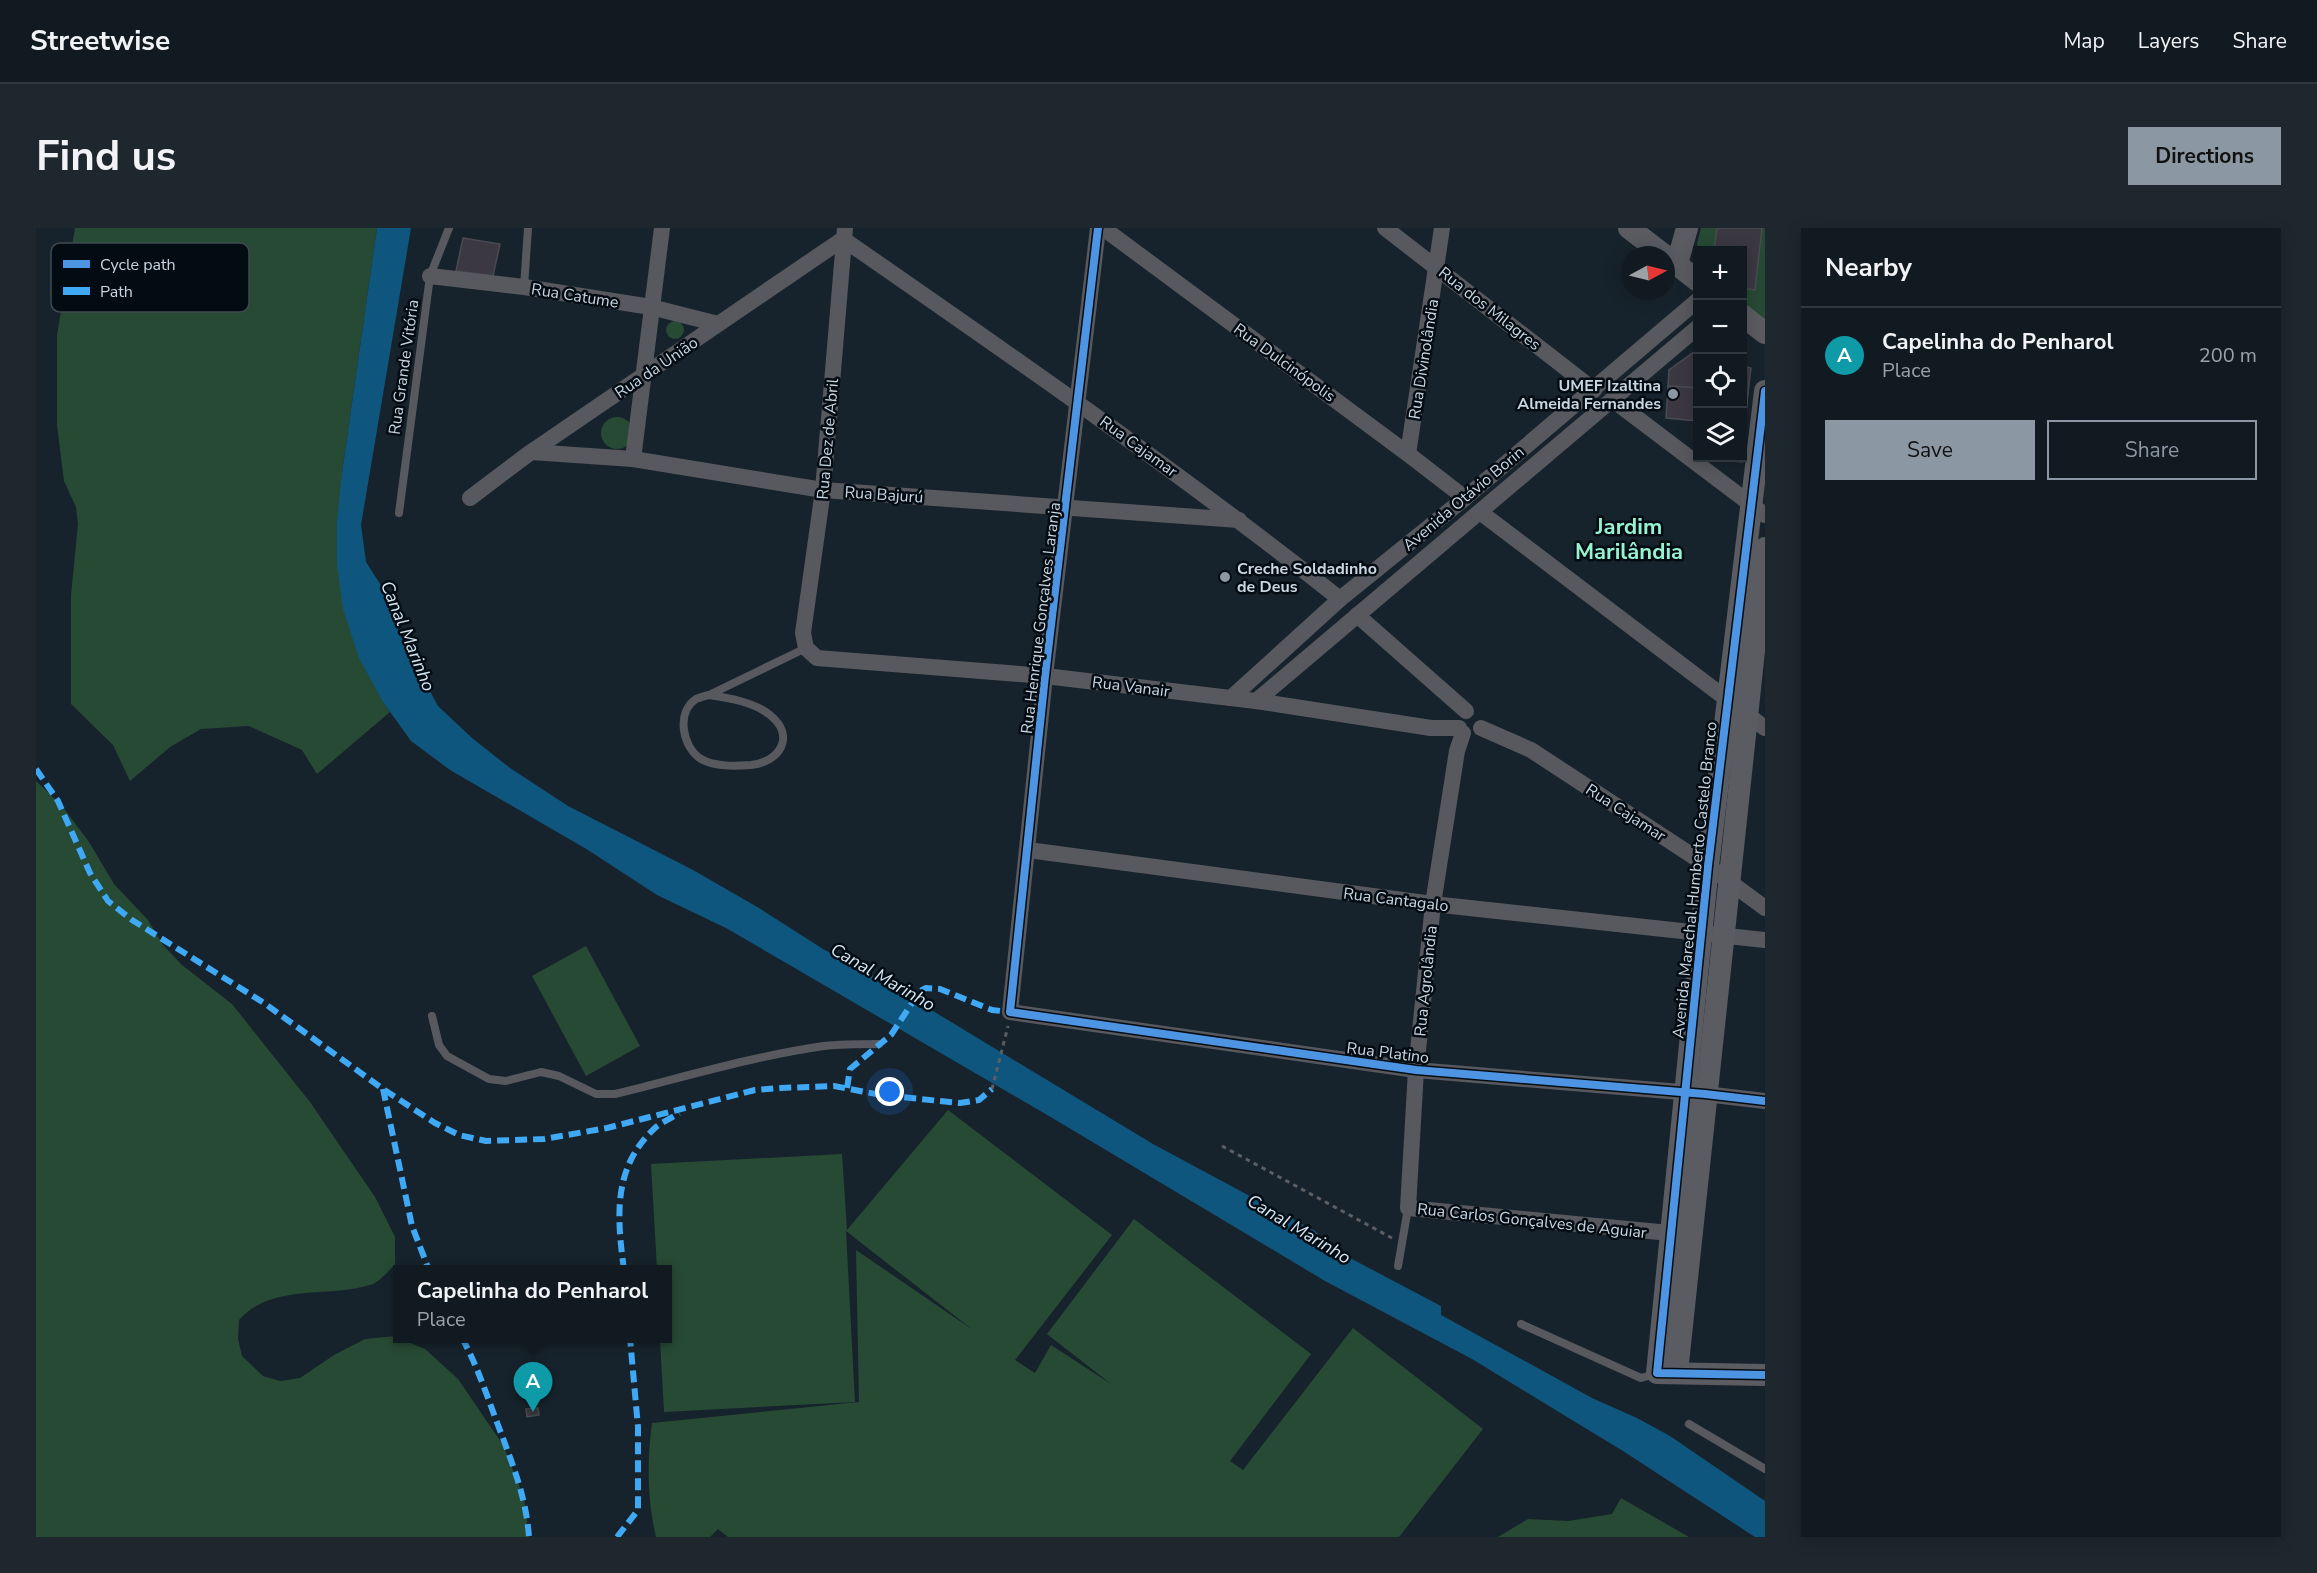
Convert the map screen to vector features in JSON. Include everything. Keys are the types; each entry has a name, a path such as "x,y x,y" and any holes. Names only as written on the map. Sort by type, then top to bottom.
{"street":[{"path":"633,459 662,228"},
{"name":"Rua Henrique Gonçalves Laranja","path":"1010,1012 1098,228"},
{"name":"Rua Dulcinópolis","path":"1103,228 1465,498"},
{"name":"Rua dos Milagres","path":"1385,228 1594,390"},
{"name":"Rua Divinolândia","path":"1408,454 1442,228"},
{"path":"1629,228 1652,246"},
{"path":"1675,249 1687,228"},
{"name":"Rua Cajamar","path":"844,233 1240,520 1340,599"},
{"name":"Rua da União","path":"470,498 531,452 718,324 844,233"},
{"name":"Rua Dez de Abril","path":"806,648 803,633 823,490 844,233"},
{"path":"1675,264 1693,277"},
{"name":"Rua Catume","path":"430,276 524,287 651,307 718,324"},
{"name":"Avenida Otávio Borin","path":"1231,698 1340,599 1465,498 1693,304"},
{"path":"1747,318 1765,333"},
{"name":"Avenida Otávio Borin","path":"1256,701 1693,331"},
{"name":"Avenida Marechal Humberto Castelo Branco","path":"1667,1372 1695,1093 1701,933 1727,700 1758,510 1765,392"},
{"path":"1613,400 1758,510"},
{"name":"Rua Bajurú","path":"531,452 633,459 823,490 1240,520"},
{"path":"1480,512 1756,722"},
{"name":"Avenida Marechal Humberto Castelo Branco","path":"1695,1093 1724,936 1730,882 1756,722 1765,548"},
{"path":"1357,615 1466,711 1477,712 1482,722 1481,728 1473,735 1461,730 1458,718 1466,711"},
{"name":"Rua Vanair","path":"806,648 817,658 1046,676 1256,701 1431,728 1461,730"},
{"name":"Rua Cajamar","path":"1481,728 1531,750 1708,866 1765,908"},
{"name":"Rua Agrolândia","path":"1408,1208 1416,1070 1433,904 1461,730"},
{"name":"Rua Cantagalo","path":"1028,850 1433,904 1765,940"},
{"name":"Rua Platino","path":"1010,1012 1416,1070 1765,1101"},
{"name":"Rua Carlos Gonçalves de Aguiar","path":"1408,1208 1680,1234"},
{"path":"1667,1372 1765,1375"}],"lane":[{"name":"Rua Grande Vitória","path":"399,513 430,276 448,228"},
{"path":"524,287 528,228"},
{"path":"709,695 737,700 771,715 782,733 782,746 777,755 767,762 723,765 700,758 688,743 683,724 686,711 696,700 806,648"},
{"path":"432,1016 439,1045 447,1056 489,1079 506,1082 541,1072 560,1076 596,1094 615,1094 799,1050 827,1046 879,1044"},
{"name":"Rua Agrolândia","path":"1398,1266 1408,1208"},
{"path":"1521,1324 1641,1378 1667,1372"},
{"path":"1689,1424 1765,1469"}],"path":[{"path":"992,1089 1010,1012"},
{"path":"1222,1146 1401,1243"}],"green space":[{"path":"75,228 377,228 342,473 383,702 390,712 317,774 302,750 249,726 201,729 170,747 130,781 113,745 71,704 71,595 78,524 76,507 64,481 57,425 57,335 61,312 249,312 249,243 72,243"},
{"path":"1701,228 1765,228 1765,321 1747,307 1747,246 1697,246"},
{"path":"675,321 681,324 684,330 681,336 675,339 669,336 666,330 669,324"},
{"path":"617,417 628,422 633,433 628,444 617,449 606,444 601,433 606,422"},
{"path":"36,781 62,806 89,842 114,884 148,920 163,945 182,965 232,1004 310,1102 375,1197 395,1237 395,1265 373,1284 354,1289 284,1296 252,1308 239,1320 238,1339 242,1356 263,1376 280,1381 300,1378 334,1355 365,1339 393,1336 393,1343 410,1343 425,1349 458,1379 503,1445 524,1498 529,1537 36,1537"},
{"path":"586,946 640,1046 586,1076 532,976"},
{"path":"948,1110 1112,1235 1015,1360 1035,1373 1051,1345 1111,1384 1047,1334 1134,1219 1311,1354 1230,1461 1243,1470 1353,1328 1483,1429 1399,1537 728,1537 718,1529 710,1537 656,1537 649,1480 652,1423 859,1402 856,1250 973,1330 846,1231 855,1402 664,1412 660,1343 672,1343 672,1265 657,1265 651,1164 842,1154 847,1230"},
{"path":"1621,1498 1689,1537 1498,1537 1528,1519 1568,1521 1612,1514"}],"water":[{"name":"Canal Marinho","path":"377,228 411,228 361,525 366,562 382,587 400,635 438,706 472,738 510,768 568,806 693,870 759,908 823,949 885,982 1153,1144 1315,1231 1331,1248 1441,1306 1441,1315 1592,1398 1670,1436 1765,1501 1765,1537 1755,1537 1623,1451 1472,1359 1325,1281 1049,1116 726,928 657,895 588,850 450,770 411,741 383,702 359,658 343,609 337,565 337,521 342,473"}],"building":[{"path":"1717,228 1762,228 1755,290 1747,289 1747,246 1715,246"},
{"path":"463,238 500,244 493,276 456,271"},
{"path":"1693,353 1693,388 1668,386 1669,370"},
{"path":"1747,367 1751,368 1747,393"},
{"path":"1668,386 1693,388 1693,421 1666,418"},
{"path":"538,1408 539,1415 527,1417 526,1409"}],"marked path":[{"path":"36,769 58,801 90,873 108,901 132,920 264,1003 383,1089 435,1123 459,1135 486,1141 544,1139 607,1128 755,1090 834,1086 881,1095 960,1103 979,1100 992,1089"},
{"path":"847,1088 850,1069 891,1035 920,991 926,988 940,989 992,1010 1010,1012"},
{"path":"383,1089 412,1226 427,1265"},
{"path":"623,1265 619,1212 625,1176 631,1159 656,1127 679,1113"},
{"path":"464,1343 482,1381 513,1466 522,1494 529,1537"},
{"path":"617,1537 638,1510 638,1427 630,1343"}],"cycle path":[{"path":"1098,228 1045,676 1010,1012 1416,1070 1765,1101"},
{"path":"1765,391 1708,866 1657,1373 1765,1375"}],"place":[{"name":"UMEF Izaltina Almeida Fernandes","path":"1673,394"},
{"name":"Creche Soldadinho de Deus","path":"1225,577"},
{"name":"Capelinha do Penharol","path":"533,1412"}],"district":[{"name":"Jardim Marilândia","path":"1629,538"}]}
